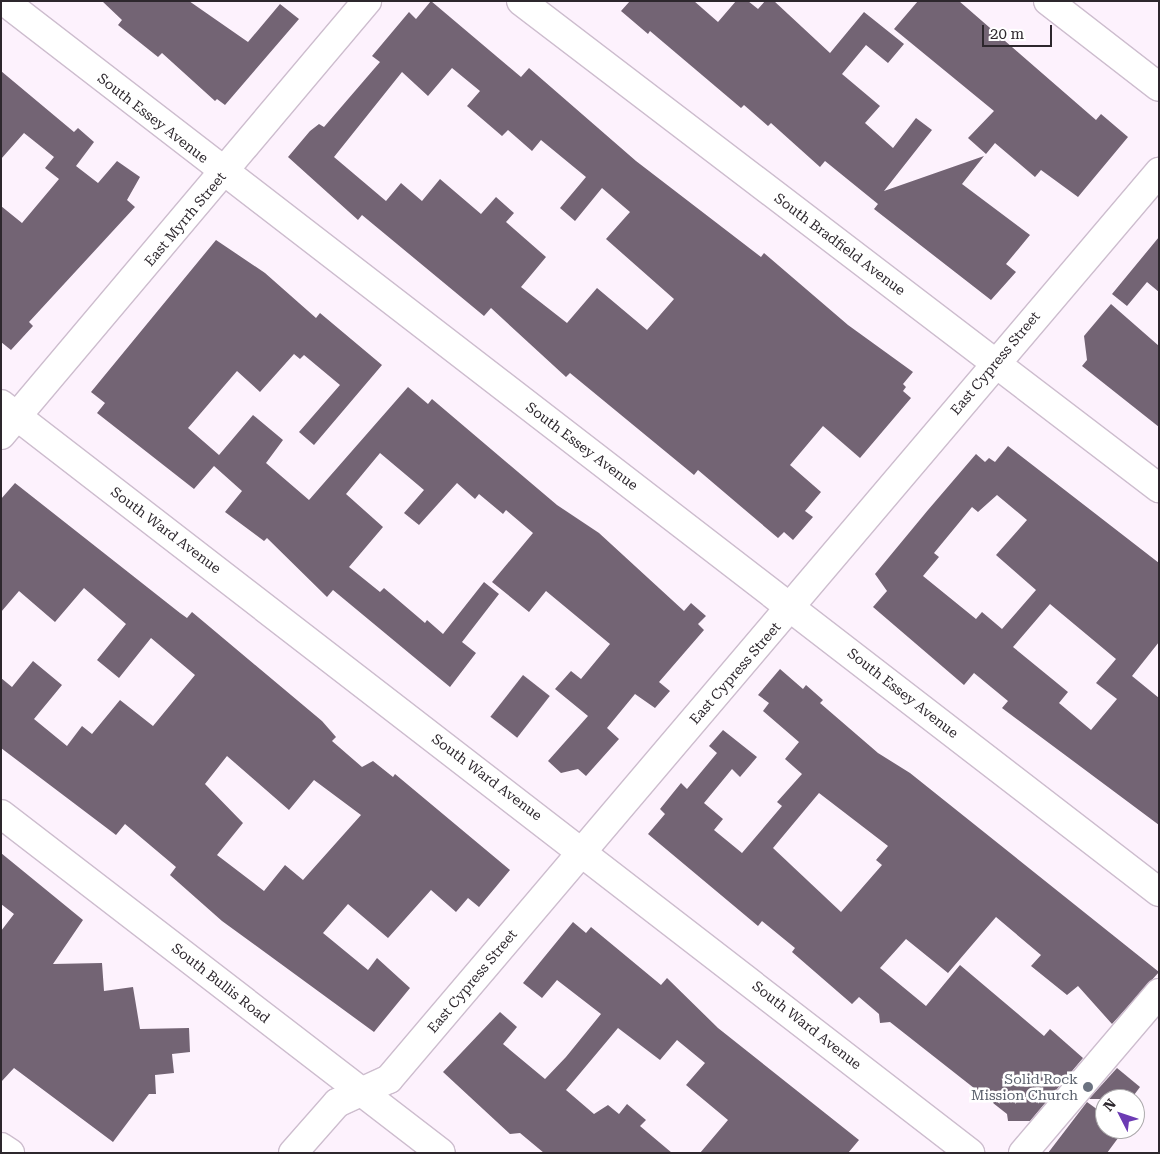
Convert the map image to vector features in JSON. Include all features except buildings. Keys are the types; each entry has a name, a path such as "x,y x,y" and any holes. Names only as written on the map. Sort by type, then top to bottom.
{"street":[{"name":"South Essey Avenue","path":"4,1 224,173 791,607 1159,892"},
{"name":"East Myrrh Street","path":"6,418 224,173 367,1"},
{"name":"South Bradfield Avenue","path":"521,1 1159,488"},
{"path":"1048,1 1159,87"},
{"name":"East Cypress Street","path":"293,1153 337,1104 389,1079 1159,172"},
{"name":"South Ward Avenue","path":"6,418 583,850 970,1153"},
{"name":"South Bullis Road","path":"1,814 441,1153"},
{"path":"1023,1153 1159,993"},
{"path":"1,1147 10,1153"}],"place":[{"name":"Solid Rock Mission Church","path":"1088,1087"}]}
